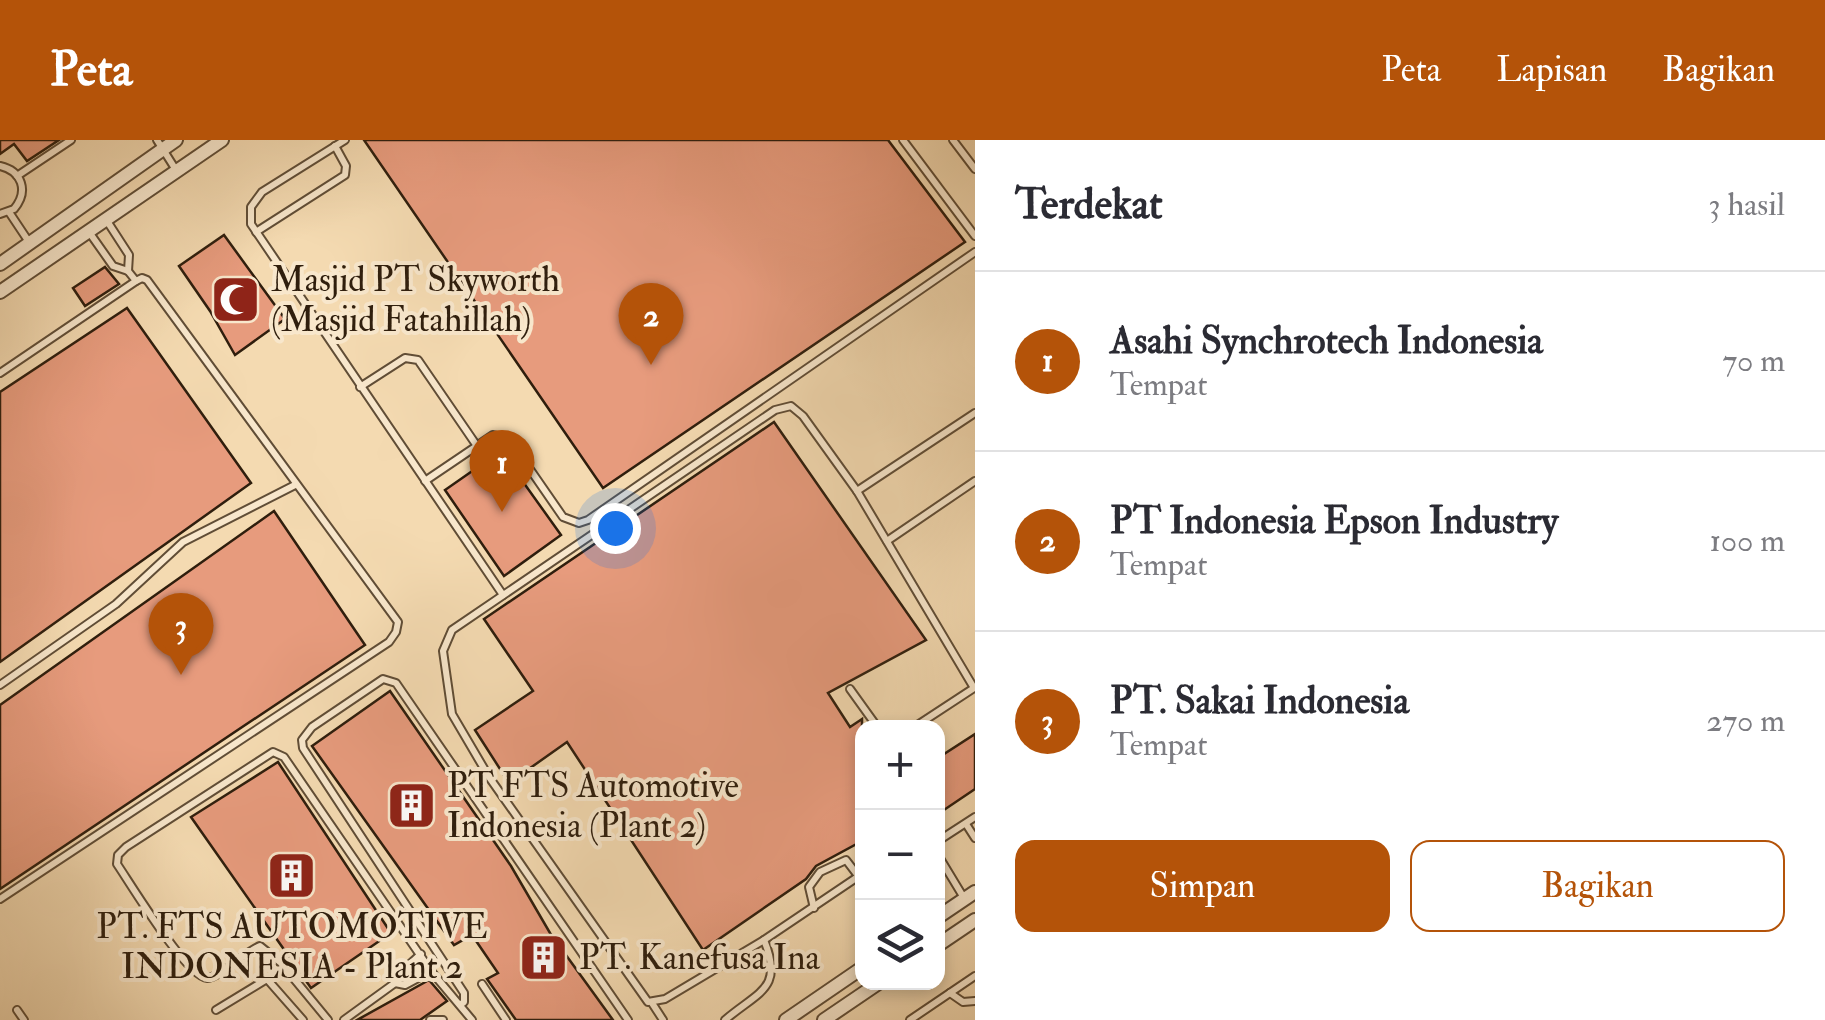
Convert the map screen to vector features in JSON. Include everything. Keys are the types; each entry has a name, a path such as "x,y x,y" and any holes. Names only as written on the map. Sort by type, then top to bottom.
{"street":[{"path":"0,264 160,144 176,140"},
{"path":"0,292 222,140"},
{"path":"945,913 970,896"},
{"path":"945,940 975,920"},
{"path":"786,1020 855,973"},
{"path":"824,1020 868,990"}],"lane":[{"path":"345,140 255,198 250,215 256,232 503,595"},
{"path":"903,140 975,236"},
{"path":"953,140 975,169"},
{"path":"18,176 67,141"},
{"path":"160,144 176,170"},
{"path":"256,232 344,175 346,166 334,146"},
{"path":"0,166 13,170 21,180 22,198 9,212 0,214"},
{"path":"9,212 30,243"},
{"path":"106,221 129,255 128,271"},
{"path":"90,232 113,266 128,271 136,281"},
{"path":"425,481 494,434 509,439 562,517 570,522 588,520 975,252"},
{"path":"0,373 142,278 153,285 398,622 388,642 0,899"},
{"path":"360,387 405,358 418,360 477,446"},
{"path":"663,1020 652,1003 642,997 488,777 452,714 443,651 452,630 782,407 791,406 804,416 856,491 975,688 925,720"},
{"path":"856,491 975,413"},
{"path":"887,542 975,482"},
{"path":"0,685 116,604 183,542 295,485"},
{"path":"460,1005 464,993 303,748 302,740 312,727 383,679 396,683 628,1020"},
{"path":"850,688 872,720"},
{"path":"328,1020 282,963 260,946 211,977 198,976 117,864 121,851 264,756 278,752 431,970 472,1020"},
{"path":"945,837 975,817"},
{"path":"966,824 975,838"},
{"path":"814,908 809,887 820,872 846,860 855,869"},
{"path":"945,864 970,896"},
{"path":"652,1003 764,940 855,879"},
{"path":"725,1020 768,986 773,962 764,940"},
{"path":"395,984 398,974 421,954"},
{"path":"344,1020 395,984 406,984 431,970"},
{"path":"910,1020 975,976"},
{"path":"216,1010 267,979 302,1020"},
{"path":"482,984 506,1020"},
{"path":"950,994 963,1002 975,1001"},
{"path":"17,1010 24,1020"},
{"path":"430,1020 444,1020"}],"building":[{"path":"0,140 59,140 27,161 14,144 0,154"},
{"path":"364,140 888,140 965,242 603,488"},
{"name":"Masjid PT Skyworth (Masjid Fatahillah)","path":"224,235 285,319 235,355 179,266"},
{"path":"105,267 119,284 85,306 73,288"},
{"path":"127,308 251,483 0,662 0,392"},
{"path":"774,422 926,640 828,693 850,727 855,724 855,845 816,866 806,879 703,950 567,742 509,783 475,730 533,691 484,619"},
{"path":"501,451 561,535 504,576 445,490"},
{"path":"274,511 365,645 0,889 0,705"},
{"name":"PT FTS Automotive Indonesia (Plant 2)","path":"390,691 511,866 550,933 613,1020 516,1020 487,979 498,973 472,935 454,945 312,746"},
{"path":"975,734 975,789 945,809 945,753"},
{"name":"PT. FTS AUTOMOTIVE INDONESIA - Plant 2","path":"278,762 391,933 311,988 191,817"},
{"path":"429,980 447,1001 420,1020 357,1020"}],"place":[{"name":"Masjid PT Skyworth (Masjid Fatahillah)","path":"236,300"},
{"name":"PT Indonesia Epson Industry","path":"651,365"},
{"name":"Asahi Synchrotech Indonesia","path":"502,512"},
{"name":"PT. Sakai Indonesia","path":"181,675"},
{"name":"PT FTS Automotive Indonesia (Plant 2)","path":"412,806"},
{"name":"PT. FTS AUTOMOTIVE INDONESIA - Plant 2","path":"292,875"},
{"name":"PT. Kanefusa Ina","path":"544,958"}]}
